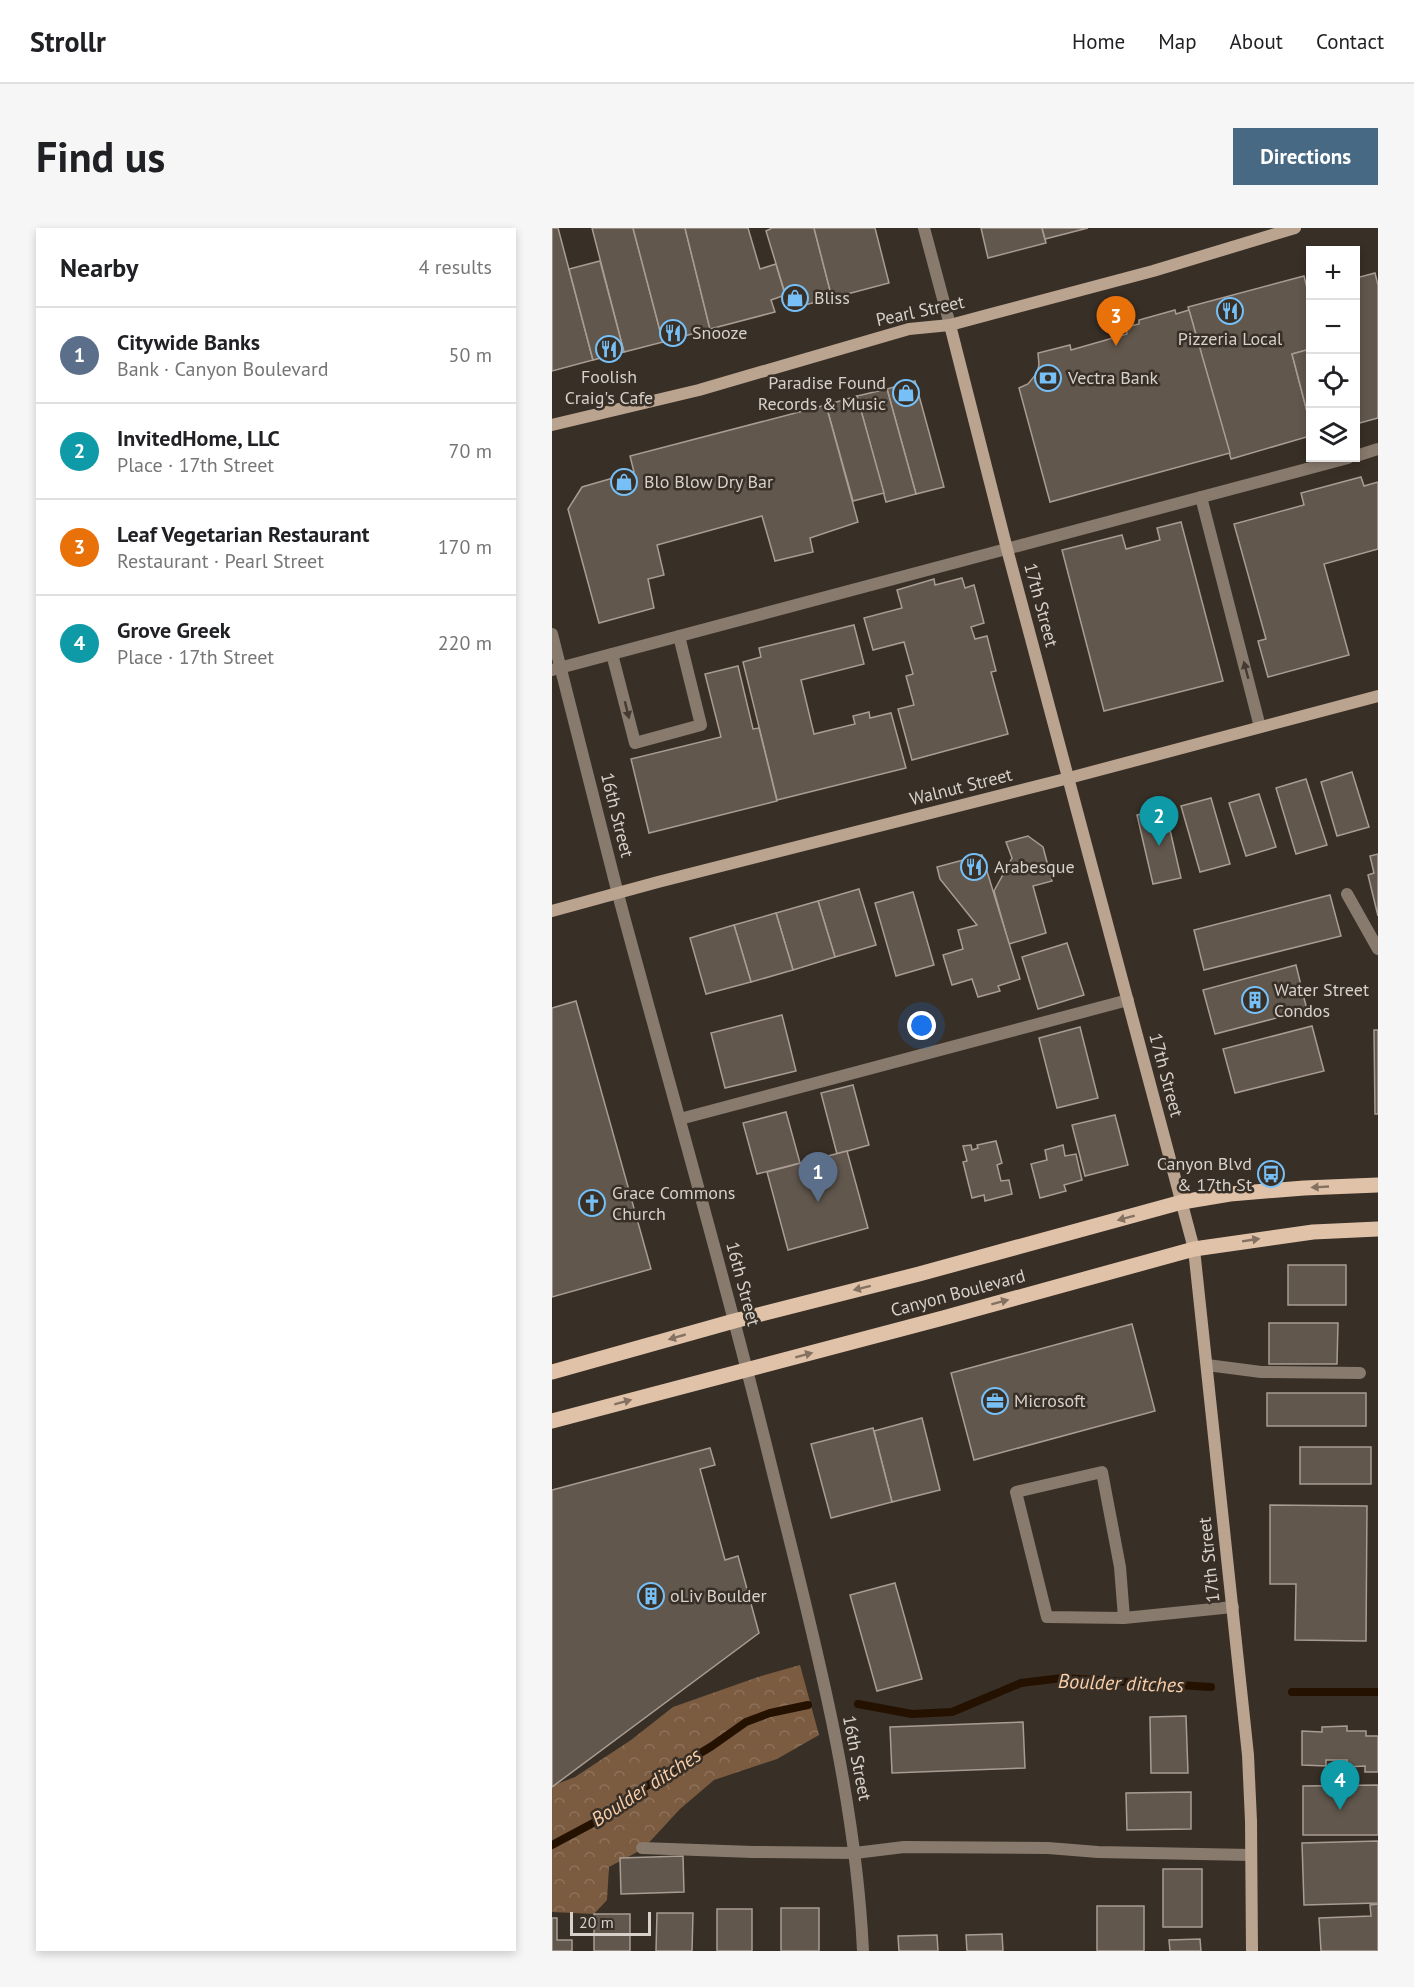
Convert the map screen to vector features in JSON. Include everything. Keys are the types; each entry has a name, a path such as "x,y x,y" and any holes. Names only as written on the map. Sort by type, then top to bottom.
{"main road":[{"name":"Canyon Boulevard","path":"552,1372 1182,1203 1230,1194 1378,1185"},
{"name":"Canyon Boulevard","path":"552,1421 1194,1249 1313,1232 1378,1229"}],"street":[{"name":"17th Street","path":"924,228 1194,1249 1248,1755 1252,1951"},
{"name":"Pearl Street","path":"552,425 699,390 909,329 950,325 1154,271 1295,228"},
{"path":"1360,455 1378,450"},
{"path":"556,669 1333,462"},
{"path":"1201,497 1260,727"},
{"name":"16th Street","path":"552,634 556,669 747,1370 834,1726 855,1853 863,1951"},
{"path":"612,654 635,743 701,725 679,636"},
{"name":"Walnut Street","path":"552,911 1378,696"},
{"path":"1347,894 1378,949"},
{"path":"680,1119 1128,1000"},
{"path":"1207,1365 1261,1372 1360,1373"},
{"path":"1125,1618 1120,1567 1102,1472 1016,1492 1047,1617 1125,1618 1233,1607"},
{"path":"642,1848 855,1853 904,1848 1037,1848 1098,1852 1251,1855"}],"green space":[{"path":"800,1665 819,1735 777,1759 714,1780 680,1809 643,1849 609,1867 607,1900 594,1914 552,1912 552,1786 575,1777 631,1740 673,1707"}],"building":[{"path":"552,228 558,228 593,360 552,371"},
{"path":"592,228 633,228 663,342 624,352"},
{"path":"633,228 685,228 710,329 663,342"},
{"path":"685,228 748,228 760,269 776,264 785,295 771,300 775,312 710,329"},
{"path":"772,228 814,228 832,298 797,307 788,303 766,231"},
{"path":"814,228 875,228 889,283 832,298"},
{"path":"981,228 1042,228 1046,243 988,258"},
{"path":"1042,228 1088,228 1045,239"},
{"path":"600,261 624,352 593,360 569,269"},
{"path":"1375,273 1378,285 1378,418 1360,423 1360,300 1360,277"},
{"path":"1304,276 1306,350 1292,354 1306,408 1306,437 1231,459 1188,307"},
{"path":"1175,310 1176,314 1189,310 1230,453 1050,502 1019,388 1028,384 1037,373 1038,353 1070,345 1071,350 1127,334 1126,327 1139,324 1139,320"},
{"path":"1306,350 1306,408 1292,354"},
{"path":"915,381 944,487 916,494 887,389"},
{"path":"887,389 916,494 886,502 857,396"},
{"path":"857,396 884,493 853,501 826,405"},
{"path":"826,405 858,522 810,538 813,552 775,561 762,516 657,545 664,575 648,579 654,608 599,623 568,509 582,487 634,472 630,456"},
{"path":"1361,477 1364,486 1378,482 1378,549 1324,564 1349,655 1268,677 1258,641 1266,639 1234,524 1304,505 1301,493"},
{"path":"1181,522 1223,681 1104,711 1062,550 1122,535 1126,549 1160,540 1157,528"},
{"path":"962,578 965,588 974,585 984,623 971,627 975,639 987,636 996,671 991,672 1008,734 912,760 898,709 914,705 906,676 913,674 904,642 873,650 864,618 902,608 897,590 934,579 935,585"},
{"path":"854,625 864,664 801,680 814,734 855,724 853,716 869,712 870,718 891,713 906,768 777,800 743,662 761,657 759,648"},
{"path":"738,666 753,729 759,728 777,801 649,833 631,759 721,737 705,674"},
{"path":"1352,772 1369,827 1337,836 1321,782"},
{"path":"1306,779 1327,845 1296,854 1276,788"},
{"path":"1259,794 1276,847 1246,856 1229,803"},
{"path":"1211,798 1230,864 1200,872 1181,806"},
{"path":"1165,808 1181,878 1153,884 1137,815"},
{"path":"1028,836 1043,847 1052,881 1033,886 1046,933 1009,944 994,891 1012,858 1006,842"},
{"path":"1378,854 1378,916 1368,875 1374,873 1370,856"},
{"path":"982,855 1020,979 998,986 1000,991 978,997 972,979 952,985 943,955 963,949 958,930 977,925 940,879 937,867"},
{"path":"859,889 876,945 835,957 818,901"},
{"path":"913,892 934,965 896,976 875,903"},
{"path":"1330,895 1341,936 1204,970 1194,930"},
{"path":"818,901 835,957 793,970 776,913"},
{"path":"776,913 793,970 751,982 734,925"},
{"path":"734,925 751,982 706,994 690,938"},
{"path":"1067,943 1084,995 1038,1009 1022,957"},
{"name":"Water Street Condos","path":"1296,965 1307,1010 1215,1034 1203,990"},
{"name":"Grace Commons Church","path":"576,1001 651,1269 552,1297 552,1008"},
{"path":"782,1015 796,1071 725,1088 711,1033"},
{"name":"Water Street Condos","path":"1312,1026 1324,1071 1235,1093 1223,1049"},
{"path":"1080,1027 1098,1098 1057,1108 1039,1038"},
{"path":"1374,1030 1378,1030 1378,1114 1375,1114"},
{"path":"853,1085 869,1145 837,1154 821,1093"},
{"path":"786,1112 800,1163 757,1174 743,1123"},
{"path":"1115,1115 1128,1165 1085,1176 1072,1125"},
{"path":"996,1141 1002,1163 997,1165 1001,1181 1009,1180 1012,1194 985,1201 984,1195 972,1198 963,1162 967,1161 963,1146 971,1145 972,1150 978,1148 977,1145"},
{"path":"1063,1145 1065,1156 1076,1154 1082,1180 1064,1185 1066,1191 1040,1198 1031,1164 1047,1160 1045,1150"},
{"path":"847,1151 868,1228 788,1250 767,1172"},
{"path":"1288,1265 1346,1265 1346,1305 1288,1305"},
{"path":"1269,1323 1338,1323 1337,1364 1269,1364"},
{"path":"1132,1324 1155,1411 974,1460 951,1373"},
{"path":"1267,1393 1366,1393 1366,1426 1267,1426"},
{"path":"922,1418 940,1490 892,1502 874,1431"},
{"path":"873,1428 892,1502 831,1518 811,1444"},
{"path":"1300,1447 1371,1447 1371,1484 1300,1484"},
{"name":"oLiv Boulder","path":"710,1448 715,1465 700,1469 725,1560 738,1556 759,1633 552,1787 552,1490"},
{"path":"1270,1505 1367,1506 1366,1641 1295,1640 1296,1584 1270,1584"},
{"path":"895,1583 922,1679 877,1691 850,1595"},
{"path":"1186,1716 1188,1773 1151,1773 1150,1717"},
{"path":"1023,1722 1025,1768 892,1773 890,1727"},
{"path":"1347,1726 1347,1731 1366,1731 1366,1736 1378,1736 1378,1772 1365,1772 1365,1766 1347,1767 1347,1760 1326,1760 1326,1766 1302,1765 1302,1731 1322,1732 1322,1727"},
{"path":"1378,1785 1378,1835 1303,1835 1303,1786"},
{"path":"1191,1792 1191,1829 1127,1830 1126,1793"},
{"path":"1378,1841 1378,1903 1304,1905 1302,1843"},
{"path":"683,1856 684,1892 621,1894 620,1858"},
{"path":"1163,1869 1202,1869 1202,1927 1163,1927"},
{"path":"1378,1904 1378,1951 1321,1951 1319,1918 1371,1916 1370,1905"},
{"path":"1097,1906 1144,1906 1144,1951 1097,1951"},
{"path":"781,1908 819,1908 819,1951 781,1951"},
{"path":"717,1909 752,1909 752,1951 717,1951"},
{"path":"657,1913 693,1913 692,1951 656,1951"},
{"path":"594,1914 630,1914 630,1951 594,1951"},
{"path":"552,1918 557,1918 557,1940 572,1940 572,1951 552,1951"},
{"path":"1002,1934 1003,1951 967,1951 966,1935"},
{"path":"937,1935 938,1951 899,1951 898,1936"},
{"path":"1200,1939 1201,1951 1170,1951 1169,1940"}],"waterway":[{"name":"Boulder ditches","path":"858,1704 912,1714 952,1712 1021,1683 1062,1678 1211,1687"},
{"name":"Boulder ditches","path":"1292,1692 1378,1692"},
{"name":"Boulder ditches","path":"552,1845 623,1807 643,1788 712,1746 746,1722 770,1713 808,1705"}],"place":[{"name":"Bliss","path":"795,298"},
{"name":"Pizzeria Local","path":"1230,311"},
{"name":"Snooze","path":"673,333"},
{"name":"Leaf Vegetarian Restaurant","path":"1116,346"},
{"name":"Foolish Craig's Cafe","path":"609,349"},
{"name":"Vectra Bank","path":"1048,378"},
{"name":"Paradise Found Records & Music","path":"906,393"},
{"name":"Blo Blow Dry Bar","path":"624,482"},
{"name":"InvitedHome, LLC","path":"1159,846"},
{"name":"Arabesque","path":"974,867"},
{"name":"Water Street Condos","path":"1255,1000"},
{"name":"Canyon Blvd & 17th St","path":"1271,1174"},
{"name":"Citywide Banks","path":"818,1202"},
{"name":"Grace Commons Church","path":"592,1203"},
{"name":"Microsoft","path":"995,1401"},
{"name":"oLiv Boulder","path":"651,1596"},
{"name":"Grove Greek","path":"1340,1810"}]}
